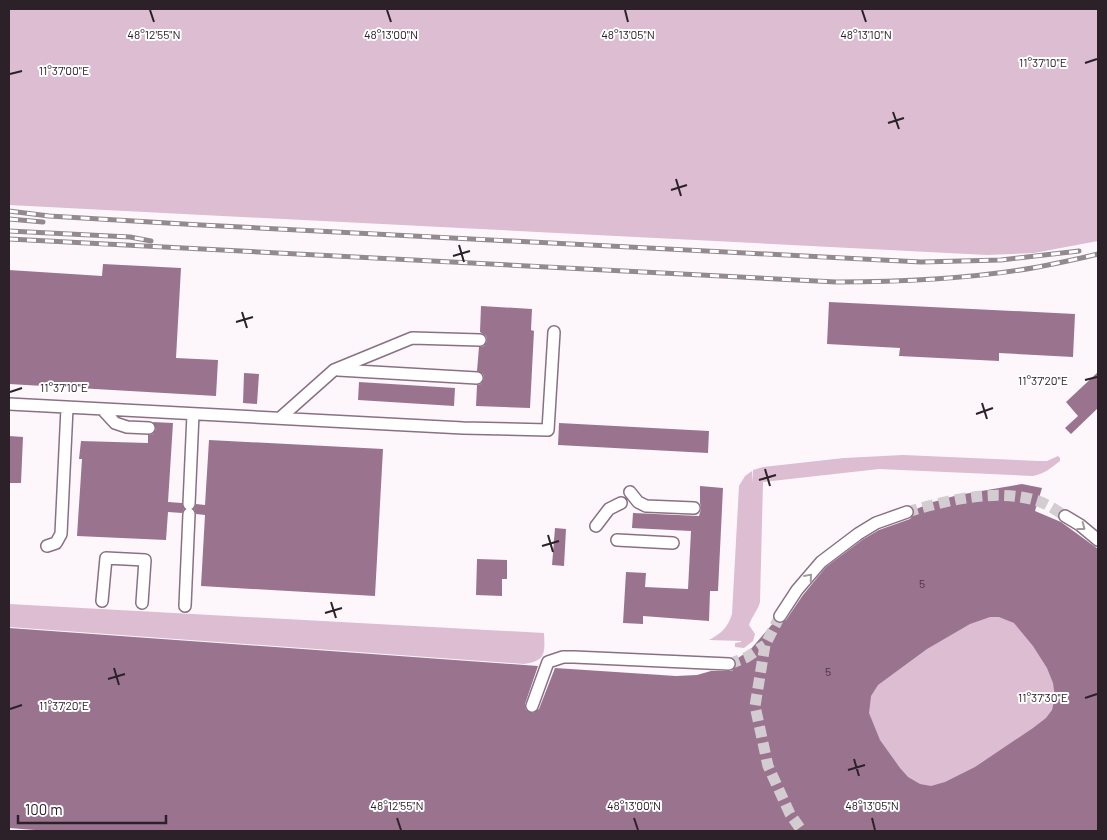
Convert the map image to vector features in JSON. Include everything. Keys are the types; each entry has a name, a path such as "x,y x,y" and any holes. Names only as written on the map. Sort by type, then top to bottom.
{"lane":[{"path":"9,404 463,428 548,430 554,332"},
{"path":"280,418 334,370 412,338 480,340"},
{"path":"334,370 477,378"},
{"path":"47,546 56,543 61,534 67,408"},
{"path":"103,410 115,423 127,427 149,428"},
{"path":"185,606 193,414"},
{"path":"630,492 638,502 646,506 694,508"},
{"path":"596,526 609,509 621,503"},
{"path":"780,616 797,590 821,562 876,523 907,512"},
{"path":"1066,516 1098,540"},
{"path":"618,540 673,543"},
{"path":"102,601 106,558 145,560 142,603"},
{"path":"532,706 548,662 563,657 729,664"}],"shaded area":[{"path":"9,9 1098,9 1098,241 1034,253 987,255 9,205"},
{"path":"903,455 1039,461 1047,461 1058,456 1060,461 1044,472 1033,476 879,469 763,482 760,602 749,625 755,634 753,641 744,648 735,647 735,643 741,641 709,640 724,629 729,623 732,614 739,486 745,476 752,471 752,483 753,470 763,467 844,458"},
{"path":"1096,558 1098,562 1098,809 1068,831 819,831 813,823 777,642"},
{"path":"9,604 544,633 544,651 537,661 524,664 9,627"}],"building":[{"path":"103,264 181,268 176,358 218,360 216,396 9,384 9,270 102,276"},
{"path":"829,302 1075,314 1073,357 999,353 999,361 899,356 900,348 827,344"},
{"path":"481,306 532,309 531,330 534,331 530,408 476,406 477,385 481,384 484,379 483,374 477,371 479,347 484,346 487,341 486,336 480,332"},
{"path":"1098,372 1098,408 1071,434 1065,428 1078,416 1066,402"},
{"path":"244,373 259,374 257,404 243,403"},
{"path":"359,382 455,388 454,406 358,400"},
{"path":"153,422 173,423 168,502 182,503 184,509 182,513 168,512 166,540 77,536 82,459 79,459 81,441 148,443 148,435 153,434 156,429"},
{"path":"559,423 709,431 708,453 558,445"},
{"path":"9,436 23,437 21,483 9,483"},
{"path":"209,440 383,449 375,596 201,586 205,515 196,514 194,509 196,504 205,505"},
{"path":"1022,484 1042,488 1035,511 1061,522 1098,549 1098,831 48,831 9,828 9,628 538,666 525,704 526,710 533,713 539,709 555,668 676,676 697,675 711,671 732,671 736,665 735,660 750,650 775,621 780,623 786,620 826,567 862,540 879,530 910,519 914,514 914,510 958,495","holes":["990,617 999,617 1014,623 1033,646 1047,668 1053,683 1055,697 1052,710 1046,718 1033,728 975,767 945,782 931,786 920,784 908,777 880,740 869,713 871,696 878,685 927,649 970,624"]},
{"path":"700,486 723,488 718,591 710,591 709,621 643,616 643,624 623,623 626,572 646,573 645,587 688,589 691,531 632,528 633,513 699,516 701,509"},
{"path":"555,528 566,529 564,566 552,565"},
{"path":"477,559 507,560 507,579 502,579 502,596 476,595"}],"tunnel":[{"path":"907,512 939,503 972,497 1006,496 1038,501 1065,516"},
{"path":"780,616 765,645 755,706 768,766 790,814 802,831"},
{"path":"729,664 747,657 765,645"}],"railway":[{"path":"9,211 49,216 201,225 921,262 1001,260 1079,251"},
{"path":"9,219 43,222"},
{"path":"9,231 130,237 151,241"},
{"path":"9,239 836,282 963,277 1038,267 1098,254"}]}
